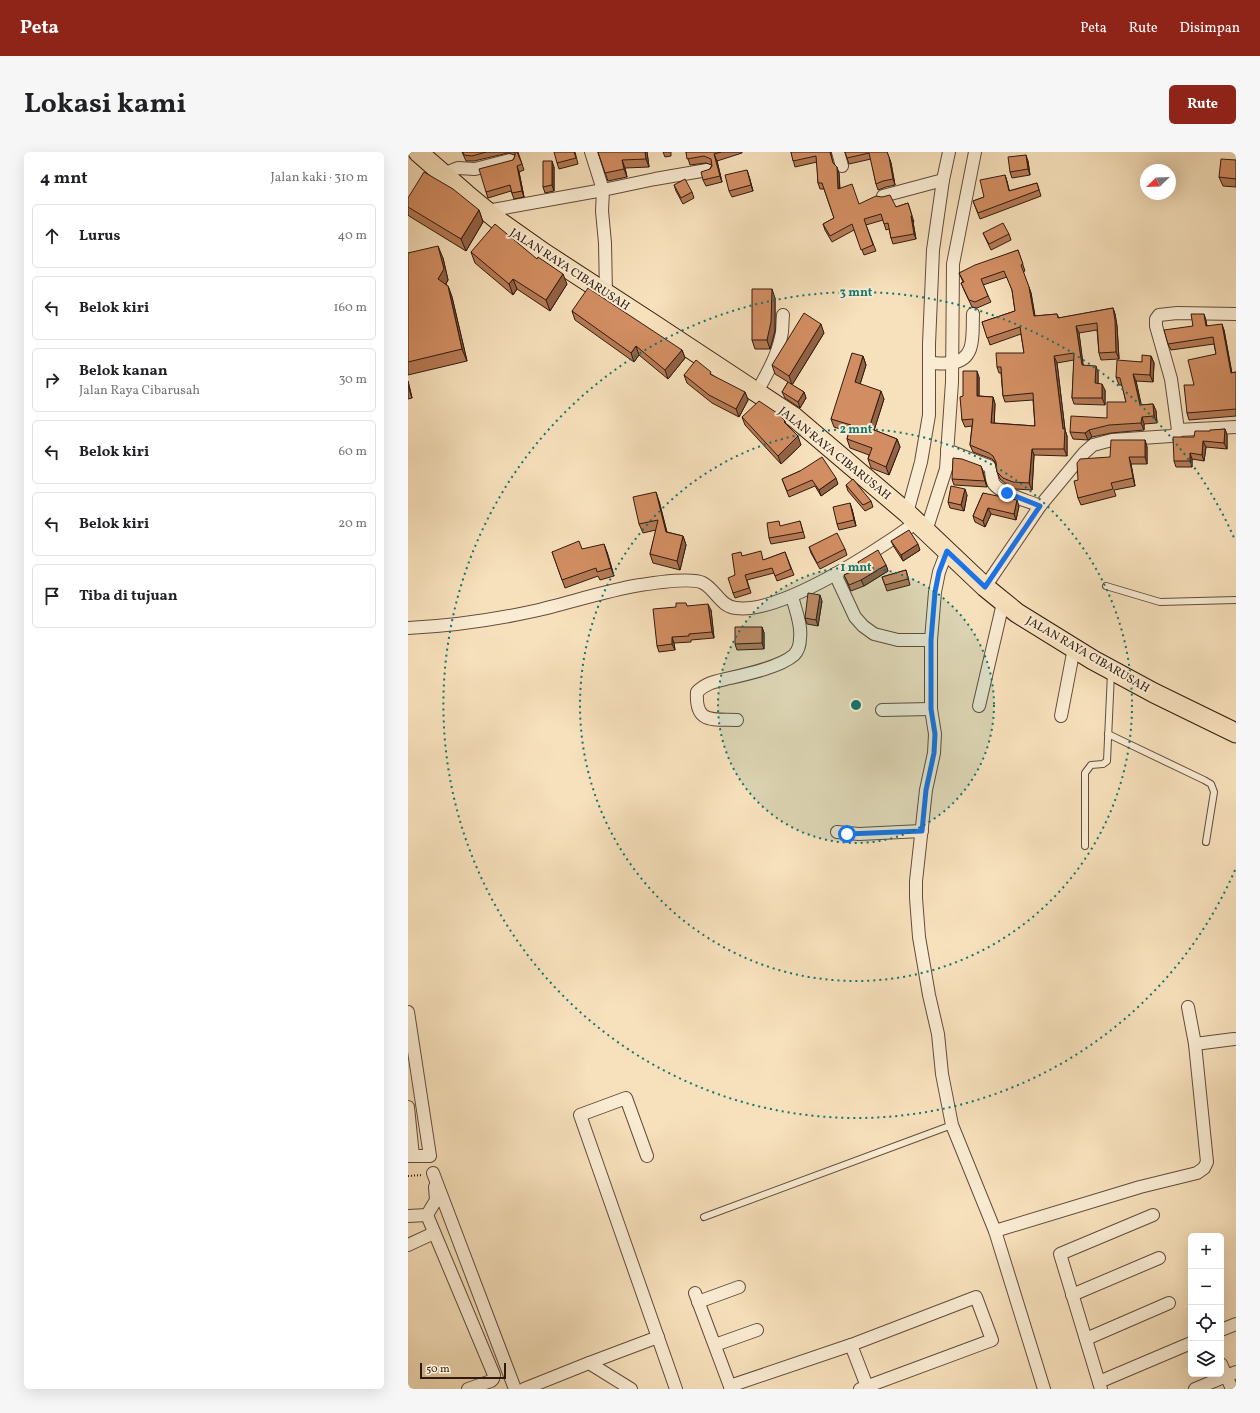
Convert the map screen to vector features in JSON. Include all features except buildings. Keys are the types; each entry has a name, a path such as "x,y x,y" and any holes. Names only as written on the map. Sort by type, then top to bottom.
{"main road":[{"name":"JALAN RAYA CIBARUSAH","path":"418,152 487,211 544,254 757,392 807,427 917,522 985,587 1017,613 1111,670 1236,733"}],"street":[{"path":"591,152 603,190 602,211 605,243 606,293"},
{"path":"838,152 842,166"},
{"path":"917,522 921,462 930,416 929,363 933,250 943,180 949,152"},
{"path":"408,628 492,619 534,611 638,585 666,582 698,581 705,584 724,603 735,608 762,606 792,596 835,574 880,548 917,522 946,468 952,382 953,264 975,152"},
{"path":"443,174 458,168 475,169 510,160"},
{"path":"487,211 706,170"},
{"path":"883,196 943,180"},
{"path":"985,587 1040,506 1077,460 1094,446 1112,440 1171,436 1176,434 1178,430 1171,379 1156,326 1156,319 1159,315 1177,313 1236,314"},
{"path":"929,363 952,363 962,359 969,353 973,340 973,314"},
{"path":"757,392 770,367 778,347 781,337 783,315"},
{"path":"1178,430 1236,427"},
{"path":"947,450 989,466 992,470 991,478 998,489 1040,506"},
{"path":"947,551 939,572 935,592 931,640 931,709 935,734 934,753 926,790 916,898 919,937 929,995 938,1034 942,1074 952,1125 995,1231 1044,1389"},
{"path":"835,574 855,617 863,626 874,634 898,640 931,640"},
{"path":"737,720 719,720 703,717 698,711 697,692 702,687 710,683 756,672 784,661 794,655 798,649 800,627 792,596"},
{"path":"979,706 1003,603"},
{"path":"1061,716 1074,648"},
{"path":"882,710 931,709"},
{"path":"837,832 859,834 922,831"},
{"path":"995,1231 1126,1191 1197,1173 1204,1168 1207,1162 1195,1044 1188,1007"},
{"path":"408,1012 436,1200 427,1215"},
{"path":"1195,1044 1234,1039"},
{"path":"647,1156 626,1098 580,1115 676,1389"},
{"path":"408,1107 410,1156 430,1156"},
{"path":"433,1173 514,1389"},
{"path":"408,1216 427,1215"},
{"path":"427,1215 494,1375 493,1380"},
{"path":"1153,1215 1060,1254 1100,1385 1188,1344"},
{"path":"408,1245 434,1233"},
{"path":"1072,1295 1159,1258"},
{"path":"739,1287 697,1298 730,1388 851,1345 976,1297 992,1340 865,1388 851,1345"},
{"path":"1086,1339 1169,1303"},
{"path":"1224,1329 1236,1324"},
{"path":"715,1345 757,1330"},
{"path":"524,1389 658,1337"},
{"path":"589,1363 631,1389"},
{"path":"1195,1389 1231,1374 1232,1389"},
{"path":"468,1389 493,1380 510,1389"}],"lane":[{"path":"1106,586 1160,602 1236,600"},
{"path":"1085,846 1085,772 1091,765 1102,764 1107,761 1111,670"},
{"path":"1108,734 1211,784 1214,792 1206,842"},
{"path":"704,1216 952,1125"}],"route":[{"path":"847,834 922,831 926,790 934,753 935,734 931,709 931,640 935,592 939,572 947,551 985,587 1040,506 1007,493"}]}
